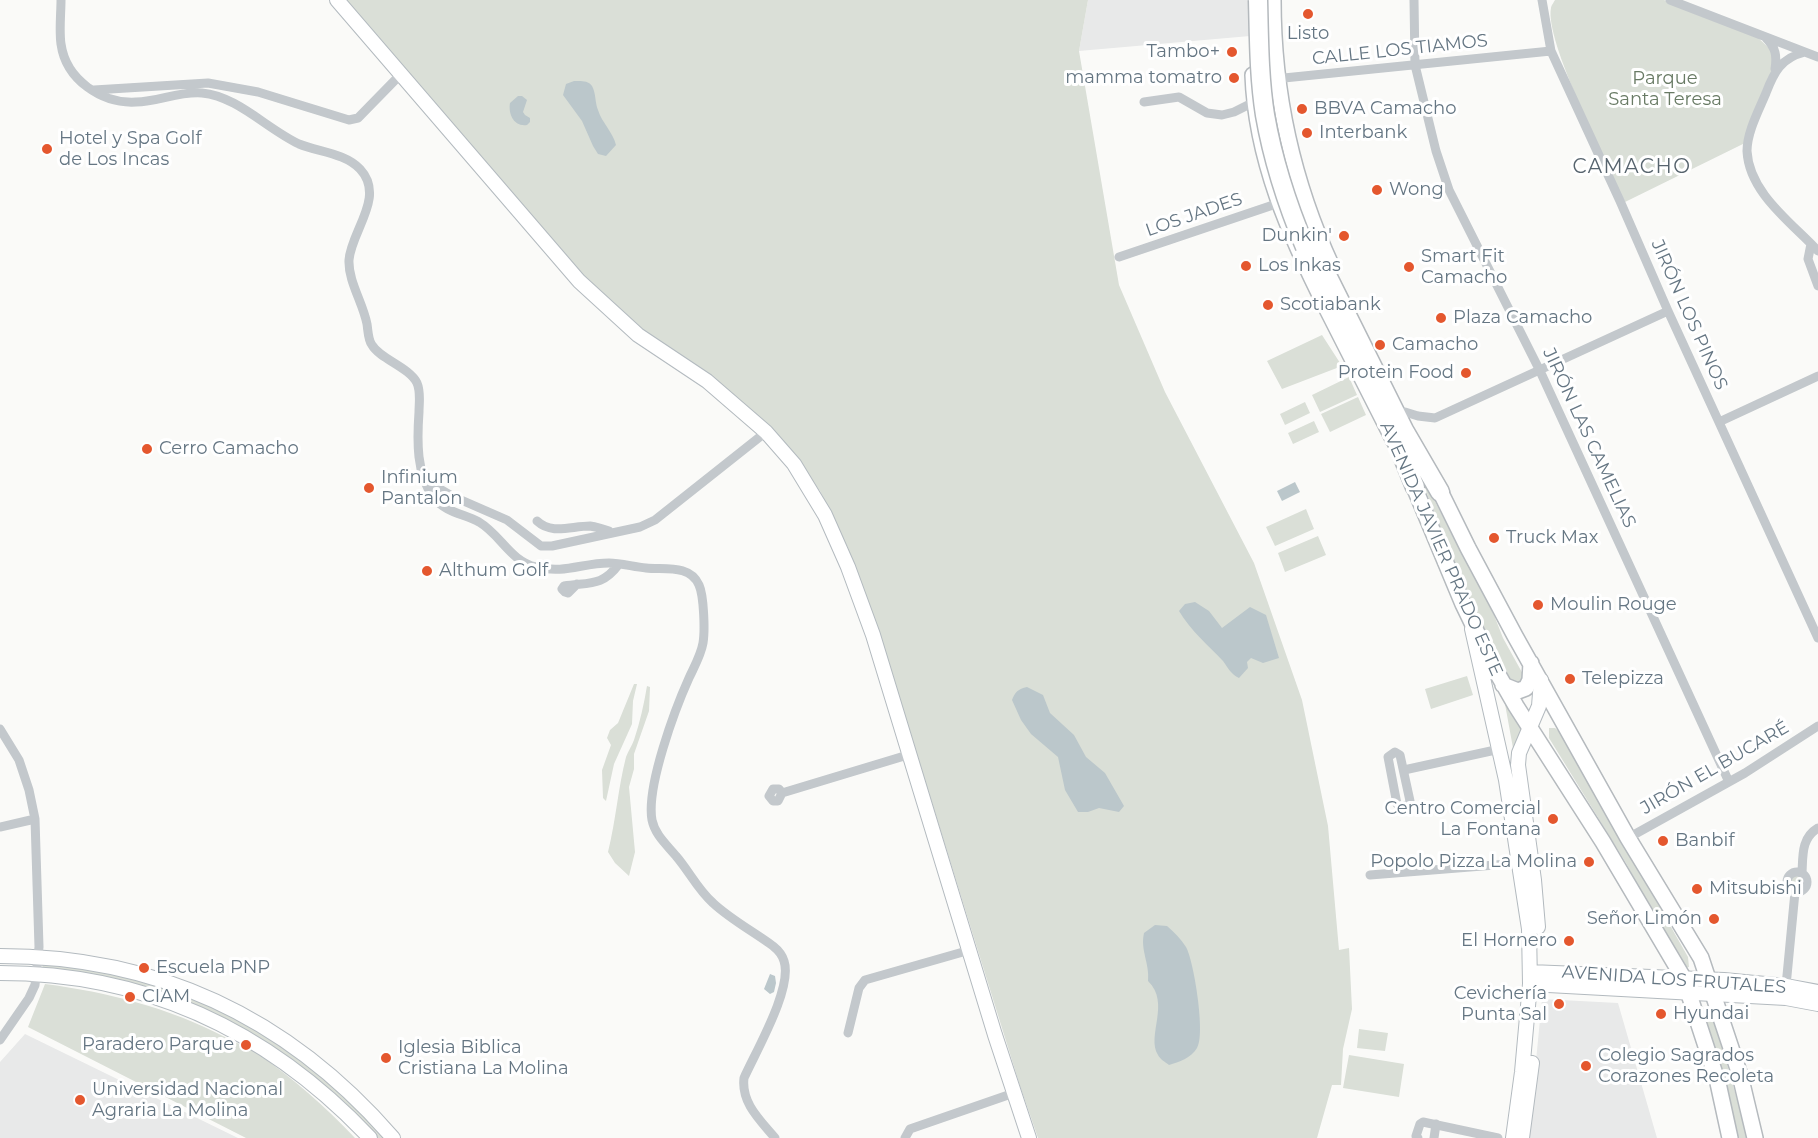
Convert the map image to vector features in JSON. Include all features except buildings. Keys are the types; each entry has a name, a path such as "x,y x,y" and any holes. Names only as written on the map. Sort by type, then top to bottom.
{"highway":[{"path":"1258,0 1261,70 1268,130 1284,192 1391,428 1415,487"},
{"path":"1268,0 1273,92 1279,134 1308,245 1404,430 1440,492"}],"main road":[{"path":"337,0 557,256 600,302 638,335 707,381 766,432 794,464 825,515 848,567 873,635 1029,1138"},
{"name":"AVENIDA JAVIER PRADO ESTE","path":"1251,0 1254,102 1267,167 1306,268 1415,487 1470,621 1503,685 1609,852 1686,986 1718,1083 1730,1138"},
{"name":"AVENIDA JAVIER PRADO ESTE","path":"1273,0 1278,79 1285,125 1311,218 1337,277 1422,447 1440,492 1483,578 1628,838 1697,951 1740,1075 1755,1138"},
{"path":"1470,621 1500,749 1520,863 1534,978 1513,1138"},
{"path":"1503,685 1518,691 1526,688 1530,680 1531,663"},
{"path":"1522,1138 1530,1086 1538,923 1518,757 1539,706 1540,680"},
{"path":"0,956 39,956 83,960 138,973 188,990 241,1014 288,1042 316,1064 351,1095 393,1138"},
{"path":"0,973 37,973 95,980 172,1002 256,1043 289,1066 350,1117 370,1138"},
{"name":"AVENIDA LOS FRUTALES","path":"1534,978 1711,987 1786,986 1818,992"},
{"name":"AVENIDA LOS FRUTALES","path":"1711,987 1818,1004"}],"street":[{"path":"61,0 61,45 68,66 80,81 103,97 121,102 139,103 188,93 220,97 276,132 302,145 355,164 364,174 369,187 368,207 351,249 349,260 351,273 361,301 372,346 416,381 420,391 418,434 420,463 425,480 436,501 490,530 514,557 531,566 551,570 570,570 595,564 619,564 677,569 690,574 698,581 701,595 703,642 654,780 652,823 663,842 713,904 773,946 780,952 784,962 783,992 744,1078 743,1086 747,1102 775,1138"},
{"name":"JIRÓN LAS CAMELIAS","path":"1414,0 1415,65 1436,151 1449,189 1540,371 1729,782"},
{"path":"1670,0 1818,57"},
{"name":"JIRÓN LOS PINOS","path":"1543,1 1551,51 1818,638"},
{"path":"1764,35 1773,45 1777,58 1775,71 1748,141 1750,168 1757,186 1816,244 1808,259 1818,286"},
{"name":"CALLE LOS TIAMOS","path":"1253,73 1264,79 1278,79 1551,51"},
{"path":"1775,71 1794,54 1805,51"},
{"path":"94,90 208,83 258,92 349,120 358,118 401,74"},
{"path":"1144,102 1179,97 1208,113 1222,115 1254,102"},
{"name":"LOS JADES","path":"1119,257 1279,203"},
{"path":"1405,412 1435,418 1668,311"},
{"path":"1719,422 1818,376"},
{"path":"425,480 452,496 507,520 541,546 552,546 640,527 655,520 766,432"},
{"path":"537,521 552,529 591,526 611,532"},
{"path":"577,584 599,583 612,574 619,564"},
{"name":"JIRÓN EL BUCARÉ","path":"1628,838 1729,782 1818,726"},
{"path":"0,729 19,760 29,790 34,819 39,956 37,973 29,998 0,1040"},
{"path":"1404,770 1500,749"},
{"path":"1395,752 1400,755 1404,770 1410,801 1408,805 1400,806 1397,804 1388,764 1390,754 1395,752"},
{"path":"782,794 910,754"},
{"path":"0,827 34,819"},
{"path":"1802,873 1793,873 1787,880 1790,889 1795,892 1804,890 1807,884 1802,873 1804,844 1816,831"},
{"path":"1370,875 1520,863"},
{"path":"1786,986 1795,892"},
{"path":"848,1033 859,988 865,980 970,950"},
{"path":"905,1138 910,1129 1014,1093"},
{"path":"1418,1138 1416,1136 1421,1123 1436,1124 1498,1138"},
{"path":"1434,1138 1436,1124"}],"shaded area":[{"path":"1088,0 1249,0 1250,36 1079,51"},
{"path":"574,81 586,82 593,89 600,115 616,145 606,156 598,154 582,121 563,95 566,84"},
{"path":"518,96 527,100 523,112 530,118 527,125 515,122 511,115 510,103"},
{"path":"1295,482 1300,492 1282,501 1277,491"},
{"path":"1195,602 1209,611 1222,628 1250,607 1266,615 1279,658 1263,663 1251,658 1247,662 1248,668 1239,678 1236,676 1194,631 1179,611 1185,604"},
{"path":"1027,687 1043,695 1050,713 1074,735 1086,757 1105,773 1124,806 1119,812 1099,808 1088,812 1078,812 1065,790 1058,757 1031,734 1021,720 1012,700 1017,691"},
{"path":"1155,925 1167,926 1186,947 1200,1014 1197,1048 1188,1057 1169,1065 1159,1056 1155,1047 1158,999 1148,981 1143,945 1144,933"},
{"path":"770,974 775,976 776,983 774,992 770,994 764,989"},
{"name":"Colegio Sagrados Corazones Recoleta","path":"1542,999 1618,1003 1657,1138 1525,1138 1532,1102"},
{"name":"Universidad Nacional Agraria La Molina","path":"25,1034 238,1138 0,1138 0,1062"}],"green space":[{"path":"342,0 1088,0 1079,51 1119,285 1165,392 1254,563 1302,700 1328,826 1339,950 1349,948 1352,1009 1343,1049 1341,1085 1332,1085 1317,1138 1038,1138 887,658 848,548 820,491 779,436 710,379 654,343 600,298"},
{"name":"Parque Santa Teresa","path":"1555,0 1664,0 1755,35 1770,49 1773,58 1772,70 1745,143 1625,202 1579,104 1557,47 1551,8"},
{"path":"1322,335 1342,366 1282,389 1267,361"},
{"path":"1349,377 1357,395 1320,412 1312,395"},
{"path":"1358,397 1366,415 1330,432 1321,414"},
{"path":"1305,402 1310,413 1285,425 1280,414"},
{"path":"1314,421 1319,432 1293,444 1288,433"},
{"path":"1413,459 1494,615 1526,683 1513,684 1487,638"},
{"path":"1306,509 1314,529 1275,546 1266,527"},
{"path":"1318,536 1326,555 1285,572 1278,553"},
{"path":"1467,676 1473,695 1431,709 1425,689"},
{"path":"634,684 637,684 633,701 632,724 614,764 606,801 603,798 602,770 611,745 607,738 610,730 618,723"},
{"path":"647,686 650,687 649,711 634,754 634,769 629,787 635,852 629,876 615,863 608,852 623,769 638,726"},
{"path":"1505,704 1526,731 1515,759"},
{"path":"1549,728 1555,728 1561,733 1688,957 1689,967 1685,968 1680,965 1626,863 1549,738"},
{"path":"1797,874 1803,876 1805,882 1803,888 1797,890 1791,888 1789,882 1791,876"},
{"path":"68,963 176,990 256,1028 337,1087 388,1138 375,1138 234,1026 43,969 42,964"},
{"path":"45,984 138,1003 182,1018 246,1047 296,1083 355,1138 246,1138 28,1027"},
{"path":"1702,1008 1711,1008 1748,1138 1738,1138"},
{"path":"1359,1029 1388,1033 1385,1051 1357,1048"},
{"path":"1349,1055 1404,1064 1399,1097 1343,1088"}],"place":[{"name":"Listo","path":"1308,14"},
{"name":"Tambo+","path":"1232,52"},
{"name":"mamma tomatro","path":"1234,78"},
{"name":"BBVA Camacho","path":"1302,109"},
{"name":"Interbank","path":"1307,133"},
{"name":"Hotel y Spa Golf de Los Incas","path":"47,149"},
{"name":"Wong","path":"1377,190"},
{"name":"Dunkin'","path":"1344,236"},
{"name":"Los Inkas","path":"1246,266"},
{"name":"Smart Fit Camacho","path":"1409,267"},
{"name":"Scotiabank","path":"1268,305"},
{"name":"Plaza Camacho","path":"1441,318"},
{"name":"Camacho","path":"1380,345"},
{"name":"Protein Food","path":"1466,373"},
{"name":"Cerro Camacho","path":"147,449"},
{"name":"Infinium Pantalon","path":"369,488"},
{"name":"Truck Max","path":"1494,538"},
{"name":"Althum Golf","path":"427,571"},
{"name":"Moulin Rouge","path":"1538,605"},
{"name":"Telepizza","path":"1570,679"},
{"name":"Centro Comercial La Fontana","path":"1553,819"},
{"name":"Banbif","path":"1663,841"},
{"name":"Popolo Pizza La Molina","path":"1589,862"},
{"name":"Mitsubishi","path":"1697,889"},
{"name":"Señor Limón","path":"1714,919"},
{"name":"El Hornero","path":"1569,941"},
{"name":"Escuela PNP","path":"144,968"},
{"name":"CIAM","path":"130,997"},
{"name":"Cevichería Punta Sal","path":"1559,1004"},
{"name":"Hyundai","path":"1661,1014"},
{"name":"Paradero Parque","path":"246,1045"},
{"name":"Iglesia Biblica Cristiana La Molina","path":"386,1058"},
{"name":"Colegio Sagrados Corazones Recoleta","path":"1586,1066"},
{"name":"Universidad Nacional Agraria La Molina","path":"80,1100"}],"district":[{"name":"CAMACHO","path":"1632,167"}]}
